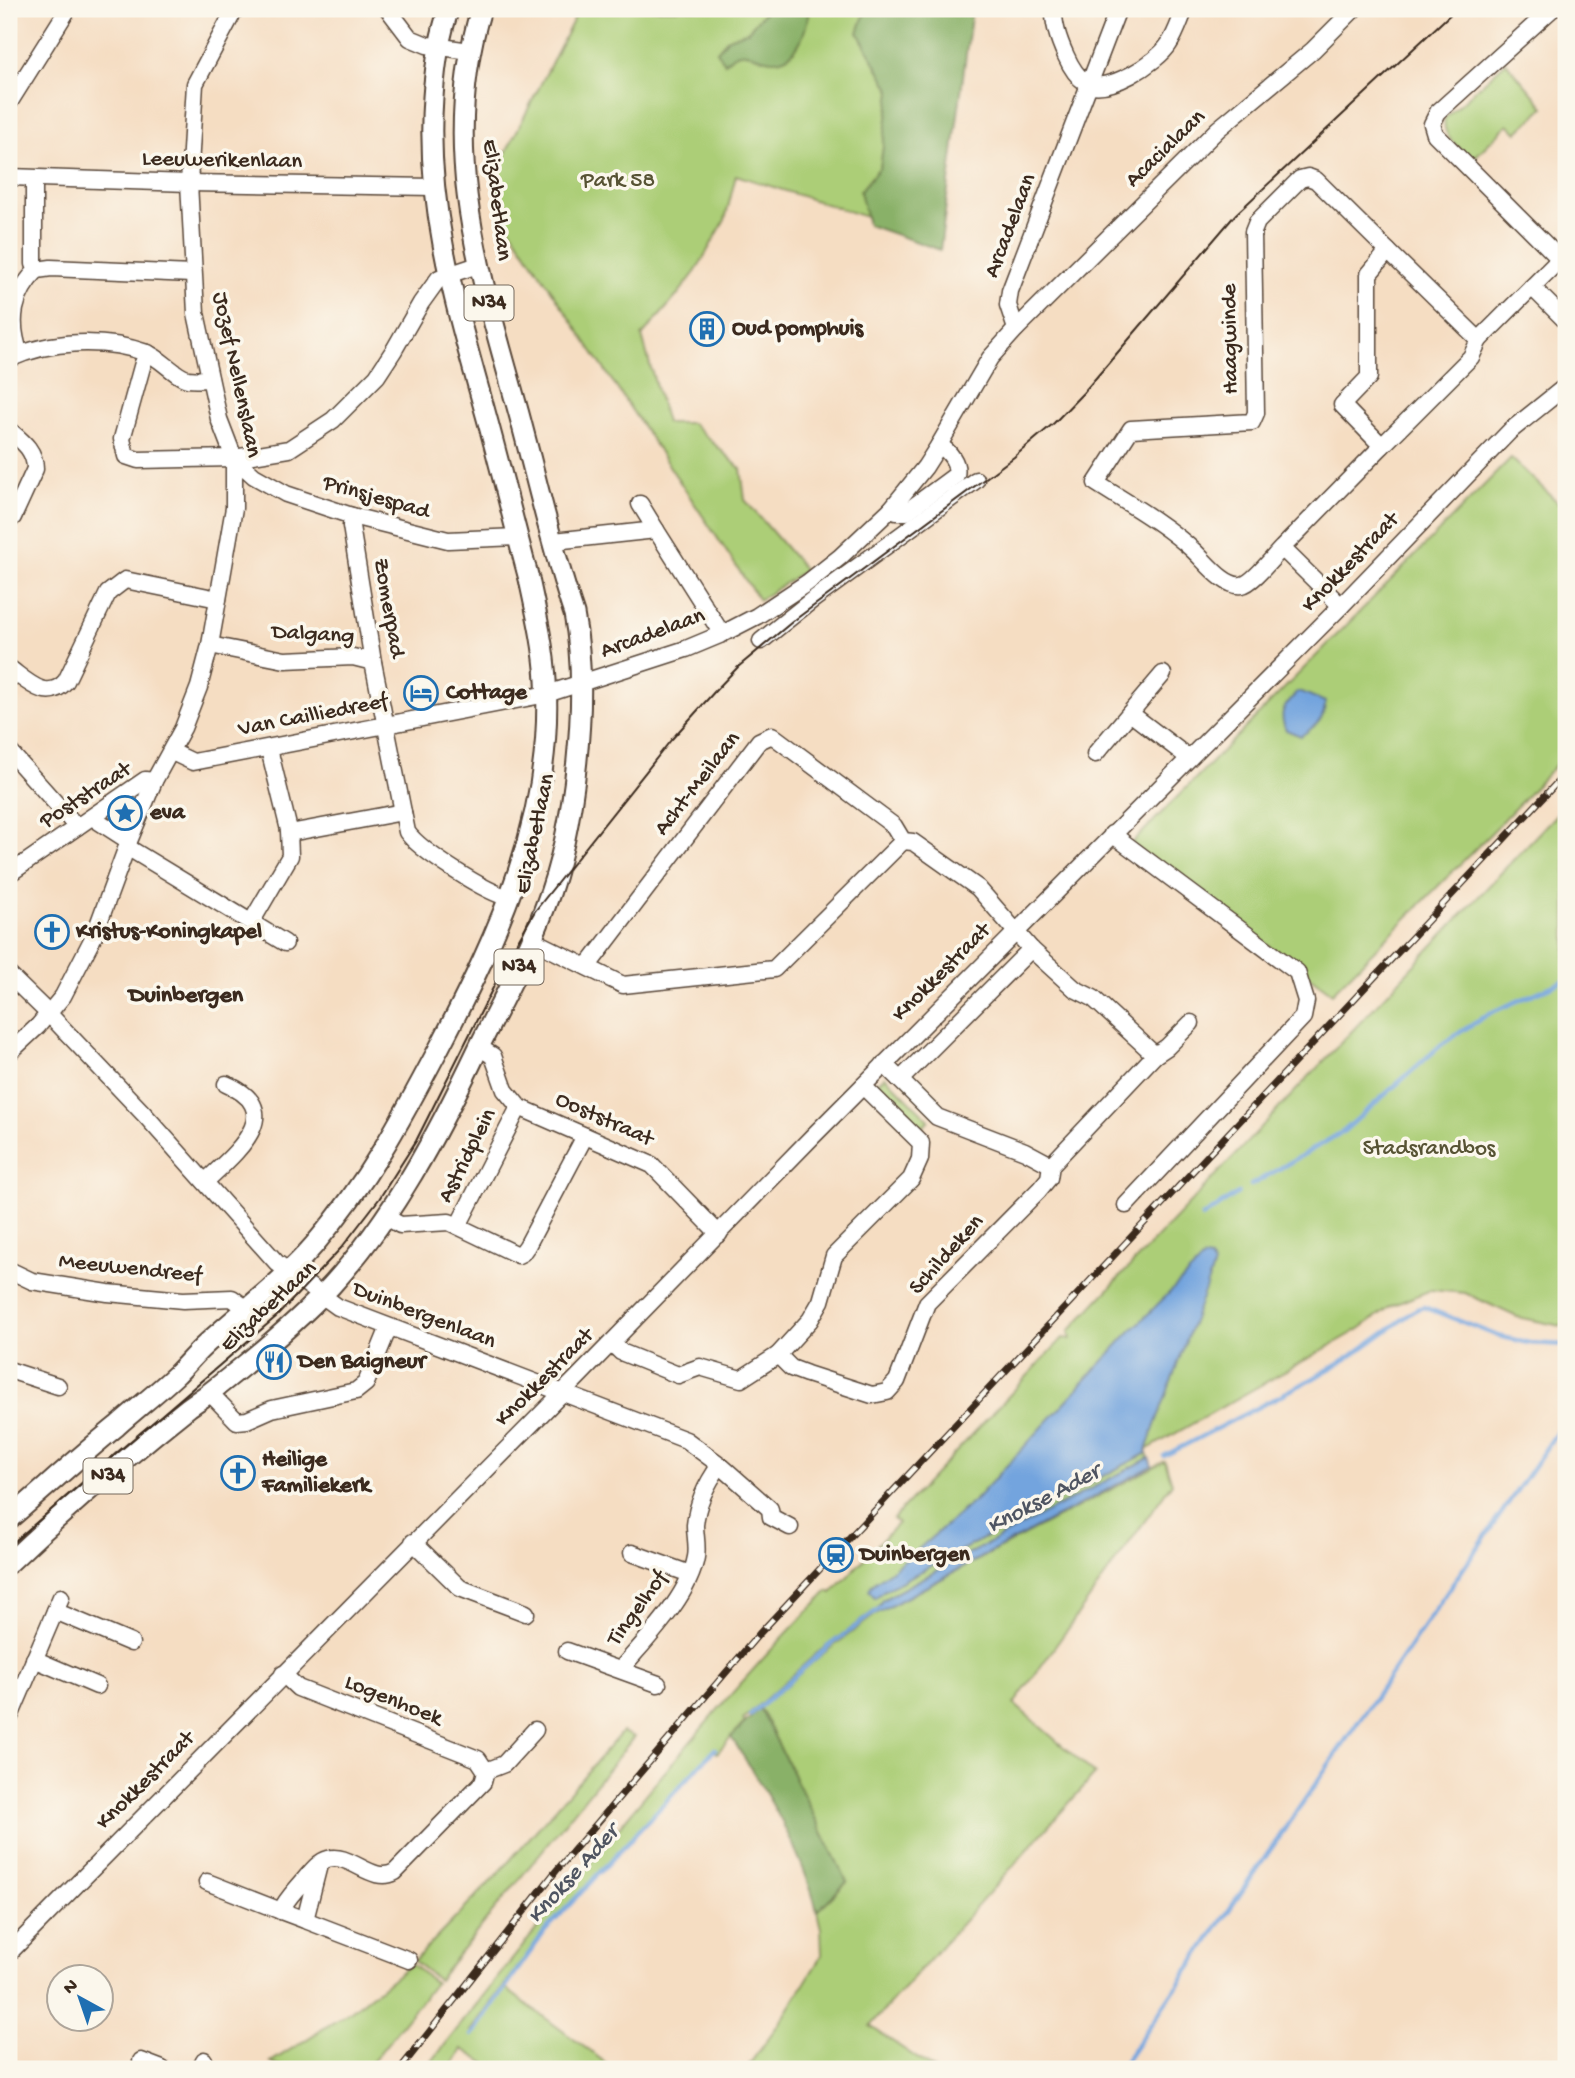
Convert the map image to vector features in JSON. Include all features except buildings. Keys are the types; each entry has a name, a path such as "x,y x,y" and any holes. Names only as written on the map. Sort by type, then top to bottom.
{"main road":[{"name":"Elizabetlaan","path":"9,1519 177,1374 203,1346 288,1272 342,1210 373,1169 390,1140 480,966 510,898 528,843 536,811 544,753 547,694 540,629 500,464 447,275 434,187 431,135 435,78 449,9"},
{"name":"Elizabetlaan","path":"9,1563 167,1425 266,1347 322,1295 385,1216 426,1153 532,940 551,889 566,832 574,771 580,683 577,629 471,232 462,153 464,90 470,51 481,9"}],"street":[{"path":"9,103 68,9"},
{"name":"Jozef Nellenslaan","path":"9,1053 49,1014 63,996 94,936 154,781 172,752 199,687 210,645 234,508 234,458 219,419 196,313 189,183 195,85 235,9"},
{"path":"388,9 410,38 440,47 470,51"},
{"path":"1054,9 1058,40 1071,67 1084,81 1096,86 1138,72 1157,58 1170,43 1185,9"},
{"name":"Arcadelaan","path":"547,694 652,661 722,634 776,604 840,557 891,509 925,467 990,358 1016,329 1008,305 1010,291 1118,9"},
{"name":"Acacialaan","path":"1016,329 1217,129 1313,50 1354,9"},
{"path":"1552,9 1438,113 1432,124 1436,134 1563,256"},
{"name":"Leeuwerikenlaan","path":"9,177 434,187"},
{"name":"Haagwinde","path":"1479,340 1316,180 1308,177 1300,179 1257,222 1253,232 1256,413 1252,422 1131,429 1096,483 1179,537 1224,579 1234,585 1244,585 1471,357 1479,340 1563,256"},
{"path":"34,179 34,264 37,270"},
{"path":"1382,446 1342,405 1369,377 1369,274 1388,251"},
{"path":"148,353 122,439 127,456 138,460 234,458 289,449 333,421 377,376 439,278 478,265"},
{"path":"192,274 51,268 37,270 24,284 15,301 14,356 39,348 82,343 105,344 148,353 185,379 210,379"},
{"path":"1532,287 1566,321"},
{"name":"Knokkestraat","path":"9,1952 612,1343 1014,932 1342,606 1517,424 1566,386"},
{"path":"9,430 30,449 35,461 35,469 9,521"},
{"name":"Arcadelaan","path":"891,509 906,512 956,475 955,462 939,445"},
{"name":"Prinsjespad","path":"234,458 254,476 286,494 352,516 448,540 517,537"},
{"path":"761,641 976,480"},
{"path":"640,504 722,634"},
{"name":"Zomerpad","path":"352,516 351,526 373,662 407,832 413,841 491,892 510,898"},
{"path":"554,541 656,530"},
{"path":"1282,548 1342,606"},
{"path":"9,668 36,688 48,691 60,688 66,681 108,593 125,580 218,599"},
{"path":"776,604 790,620"},
{"name":"Dalgang","path":"210,645 285,660 353,657 373,662"},
{"path":"1096,754 1163,674"},
{"name":"Van Cailliedreef","path":"172,752 193,762 547,694"},
{"path":"1130,713 1189,758"},
{"name":"Acht-Meilaan","path":"587,967 734,773 766,736 776,737 819,769 894,827 903,841 913,842 978,888 1014,932"},
{"path":"252,921 290,856 289,830 269,749"},
{"path":"9,751 77,827"},
{"name":"Poststraat","path":"9,874 145,780 154,781"},
{"path":"289,830 295,832 403,812"},
{"path":"94,816 128,844 285,943"},
{"path":"1112,834 1297,972 1306,1000 1303,1017 1126,1205"},
{"path":"532,940 623,985 774,969 903,841"},
{"path":"1014,932 1075,989 1093,998 1155,1055"},
{"name":"Knokkestraat","path":"900,1080 1031,949"},
{"name":"Duinbergenlaan","path":"9,975 49,1014 288,1272 338,1307 686,1440 720,1465 770,1510 771,1517 790,1527"},
{"name":"Schildeken","path":"778,1355 791,1368 807,1374 872,1395 887,1392 897,1381 927,1303 1039,1190 1049,1178 1051,1165 1155,1055 1191,1023"},
{"name":"Ooststraat","path":"479,1047 493,1056 505,1090 519,1107 652,1165 719,1234"},
{"path":"884,1064 937,1117 1025,1151 1051,1165"},
{"path":"205,1182 247,1140 254,1129 257,1119 254,1108 235,1082"},
{"path":"863,1086 921,1143"},
{"name":"Astridplein","path":"458,1226 519,1107"},
{"path":"612,1343 621,1352 678,1375 700,1367 741,1379 778,1355 810,1320 821,1301 834,1256 911,1179 920,1159 921,1143 937,1117"},
{"name":"Astridplein","path":"385,1216 400,1225 449,1222 518,1255 522,1253 585,1136"},
{"name":"Meeuwendreef","path":"9,1270 32,1281 108,1293 183,1300 232,1298 247,1309"},
{"path":"210,1393 237,1421 247,1420 272,1409 356,1391 371,1373 389,1327"},
{"path":"9,1370 58,1386"},
{"name":"Tingelhof","path":"621,1670 676,1602 690,1574 697,1557 695,1524 699,1501 720,1465"},
{"path":"413,1542 460,1588 526,1613"},
{"name":"Tingelhof","path":"632,1553 690,1574"},
{"path":"9,1718 58,1604 131,1643"},
{"name":"Tingelhof","path":"567,1651 658,1684"},
{"path":"34,1659 97,1686"},
{"name":"Logenhoek","path":"283,1674 298,1688 478,1759 486,1771"},
{"path":"281,1910 284,1903 326,1859 337,1858 379,1875 387,1876 395,1872 483,1782 486,1771 504,1765 535,1730"},
{"path":"305,1920 319,1865"},
{"path":"207,1882 408,1960"},
{"path":"141,2061 162,2069"}],"green space":[{"name":"Park 58","path":"579,9 956,9 928,237 736,175 725,220 696,271 642,336 666,423 692,423 741,469 745,500 805,570 759,600 501,215 495,174"},
{"path":"767,9 809,9 804,33 796,48 783,58 775,60 738,53 725,63 717,51 728,38 748,31"},
{"path":"866,9 972,9 940,250 868,225 860,191 880,167 891,91 858,33"},
{"path":"1506,62 1544,107 1517,133 1508,124 1472,160 1448,136 1444,125 1445,118"},
{"path":"1511,458 1566,510 1566,754 1332,993 1131,844"},
{"name":"Stadsrandbos","path":"1566,804 1566,1327 1517,1317 1465,1293 1431,1290 1391,1306 1358,1330 1146,1450 1213,1265 976,1499 871,1586 875,1597 1147,1453 1149,1458 882,1600 878,1608 817,1653 743,1719 745,1722 717,1753 713,1750 546,1929 471,2031 474,2033 506,1989 614,2069 495,2069 462,2049 450,2069 426,2069 602,1848 750,1673 828,1591 832,1593 898,1523 893,1519 1063,1338 1071,1339 1069,1331"},
{"path":"885,1076 929,1120 918,1132 873,1087"},
{"path":"1165,1461 1172,1483 1014,1704 1095,1774 870,2026 933,2069 746,2069 785,2015 822,1955 817,1911 847,1882 760,1708 820,1656 879,1612"},
{"path":"760,1708 847,1882 817,1911 792,1842 731,1737"},
{"path":"622,1732 634,1737 438,1980 414,1961 498,1874"},
{"path":"411,1964 435,1983 367,2069 285,2069 271,2062 351,2011"}],"water":[{"path":"1297,692 1325,702 1321,718 1301,736 1286,730 1282,718 1286,705"},
{"path":"1204,1258 1210,1259 1214,1265 1147,1453 883,1591 875,1598 869,1590 871,1586 976,1499 1127,1335"},
{"path":"1149,1458 1152,1466 879,1612 882,1600"}],"waterway":[{"path":"1251,1185 1344,1131 1441,1045 1462,1031 1490,1013 1566,980"},
{"path":"1202,1217 1238,1193"},
{"name":"Knokse Ader","path":"1164,1456 1314,1378 1353,1355 1417,1309 1424,1307 1498,1336 1529,1343 1566,1345"},
{"path":"1120,2069 1566,1419"},
{"name":"Knokse Ader","path":"750,1715 830,1645 882,1607"},
{"name":"Knokse Ader","path":"472,2035 545,1931 715,1749"}],"tram line":[{"path":"9,1546 277,1316 342,1247 379,1199 416,1141 510,954 535,911 671,740 716,690 738,667 792,622 1014,457 1054,423 1083,393 1236,214 1456,9"}],"railway":[{"path":"400,2069 556,1871 759,1634 1566,773"}],"place":[{"name":"Oud pomphuis","path":"707,329"},
{"name":"Cottage","path":"421,693"},
{"name":"eva","path":"125,813"},
{"name":"Kristus-Koningkapel","path":"52,932"},
{"name":"Den Baigneur","path":"274,1362"},
{"name":"Heilige Familiekerk","path":"238,1473"},
{"name":"Duinbergen","path":"836,1555"}],"district":[{"name":"Duinbergen","path":"186,996"}]}
